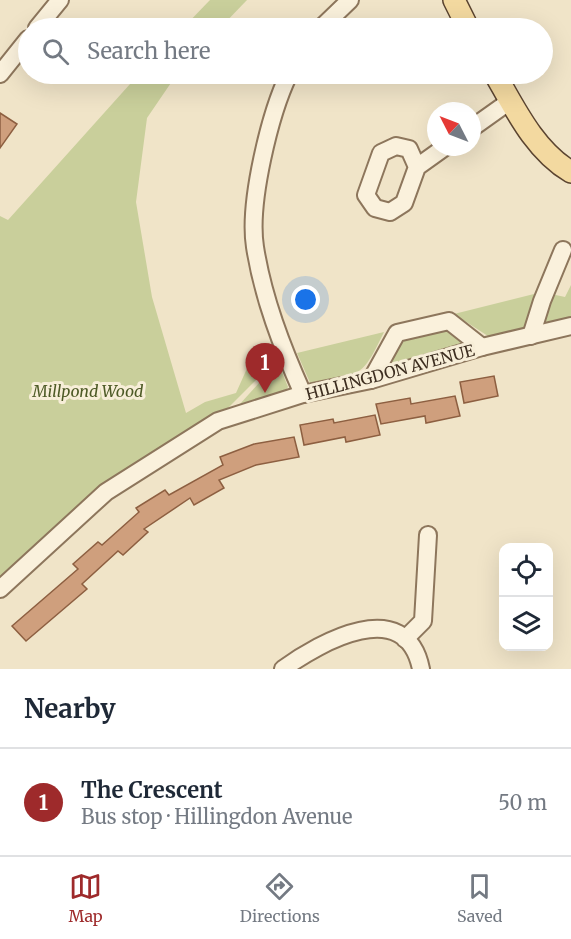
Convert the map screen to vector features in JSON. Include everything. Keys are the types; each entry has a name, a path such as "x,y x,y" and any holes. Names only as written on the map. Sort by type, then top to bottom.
{"main road":[{"path":"454,0 463,18"},
{"path":"501,84 535,138 555,160 571,172"}],"street":[{"path":"45,18 60,0"},
{"path":"331,18 350,0"},
{"path":"0,74 18,52"},
{"path":"285,84 268,133 258,185 254,244 264,291 285,354 303,394"},
{"path":"481,122 510,101"},
{"path":"417,167 432,156"},
{"path":"531,336 542,301 563,250"},
{"path":"371,380 397,333 449,321 482,347"},
{"name":"HILLINGDON AVENUE","path":"0,590 105,492 218,421 303,394 371,380 482,347 571,326"},
{"path":"405,639 423,621 428,535"},
{"path":"283,669 331,639 357,631 383,627 405,639 419,656 421,669"}],"green space":[{"path":"210,0 247,0 230,18 193,18"},
{"name":"Millpond Wood","path":"130,84 170,84 147,118 136,202 152,297 186,413 205,402 236,393 249,364 275,356 270,366 226,410 108,484 0,577 0,216 8,220"},
{"path":"571,285 571,319 539,327 551,294 565,297"},
{"path":"542,292 528,330 491,338 454,314"},
{"path":"448,326 466,342 464,346 387,365 397,340"},
{"path":"384,332 370,359 358,372 311,385 297,353"},
{"path":"278,362 288,387 286,390 239,405"}],"building":[{"path":"0,113 17,124 0,148"},
{"path":"494,376 498,396 464,403 460,382"},
{"path":"455,396 460,416 426,423 425,416 381,424 376,404 410,398 411,404"},
{"path":"375,415 380,435 346,442 345,437 304,445 300,425 333,419 334,423"},
{"path":"294,437 299,457 256,465 219,480 224,488 194,505 190,498 144,529 148,532 123,555 118,551 82,584 87,589 26,641 12,626 78,569 73,564 98,542 102,545 139,512 136,508 165,490 169,495 223,465 220,457 254,444"}],"place":[{"name":"The Crescent","path":"265,393"}]}
